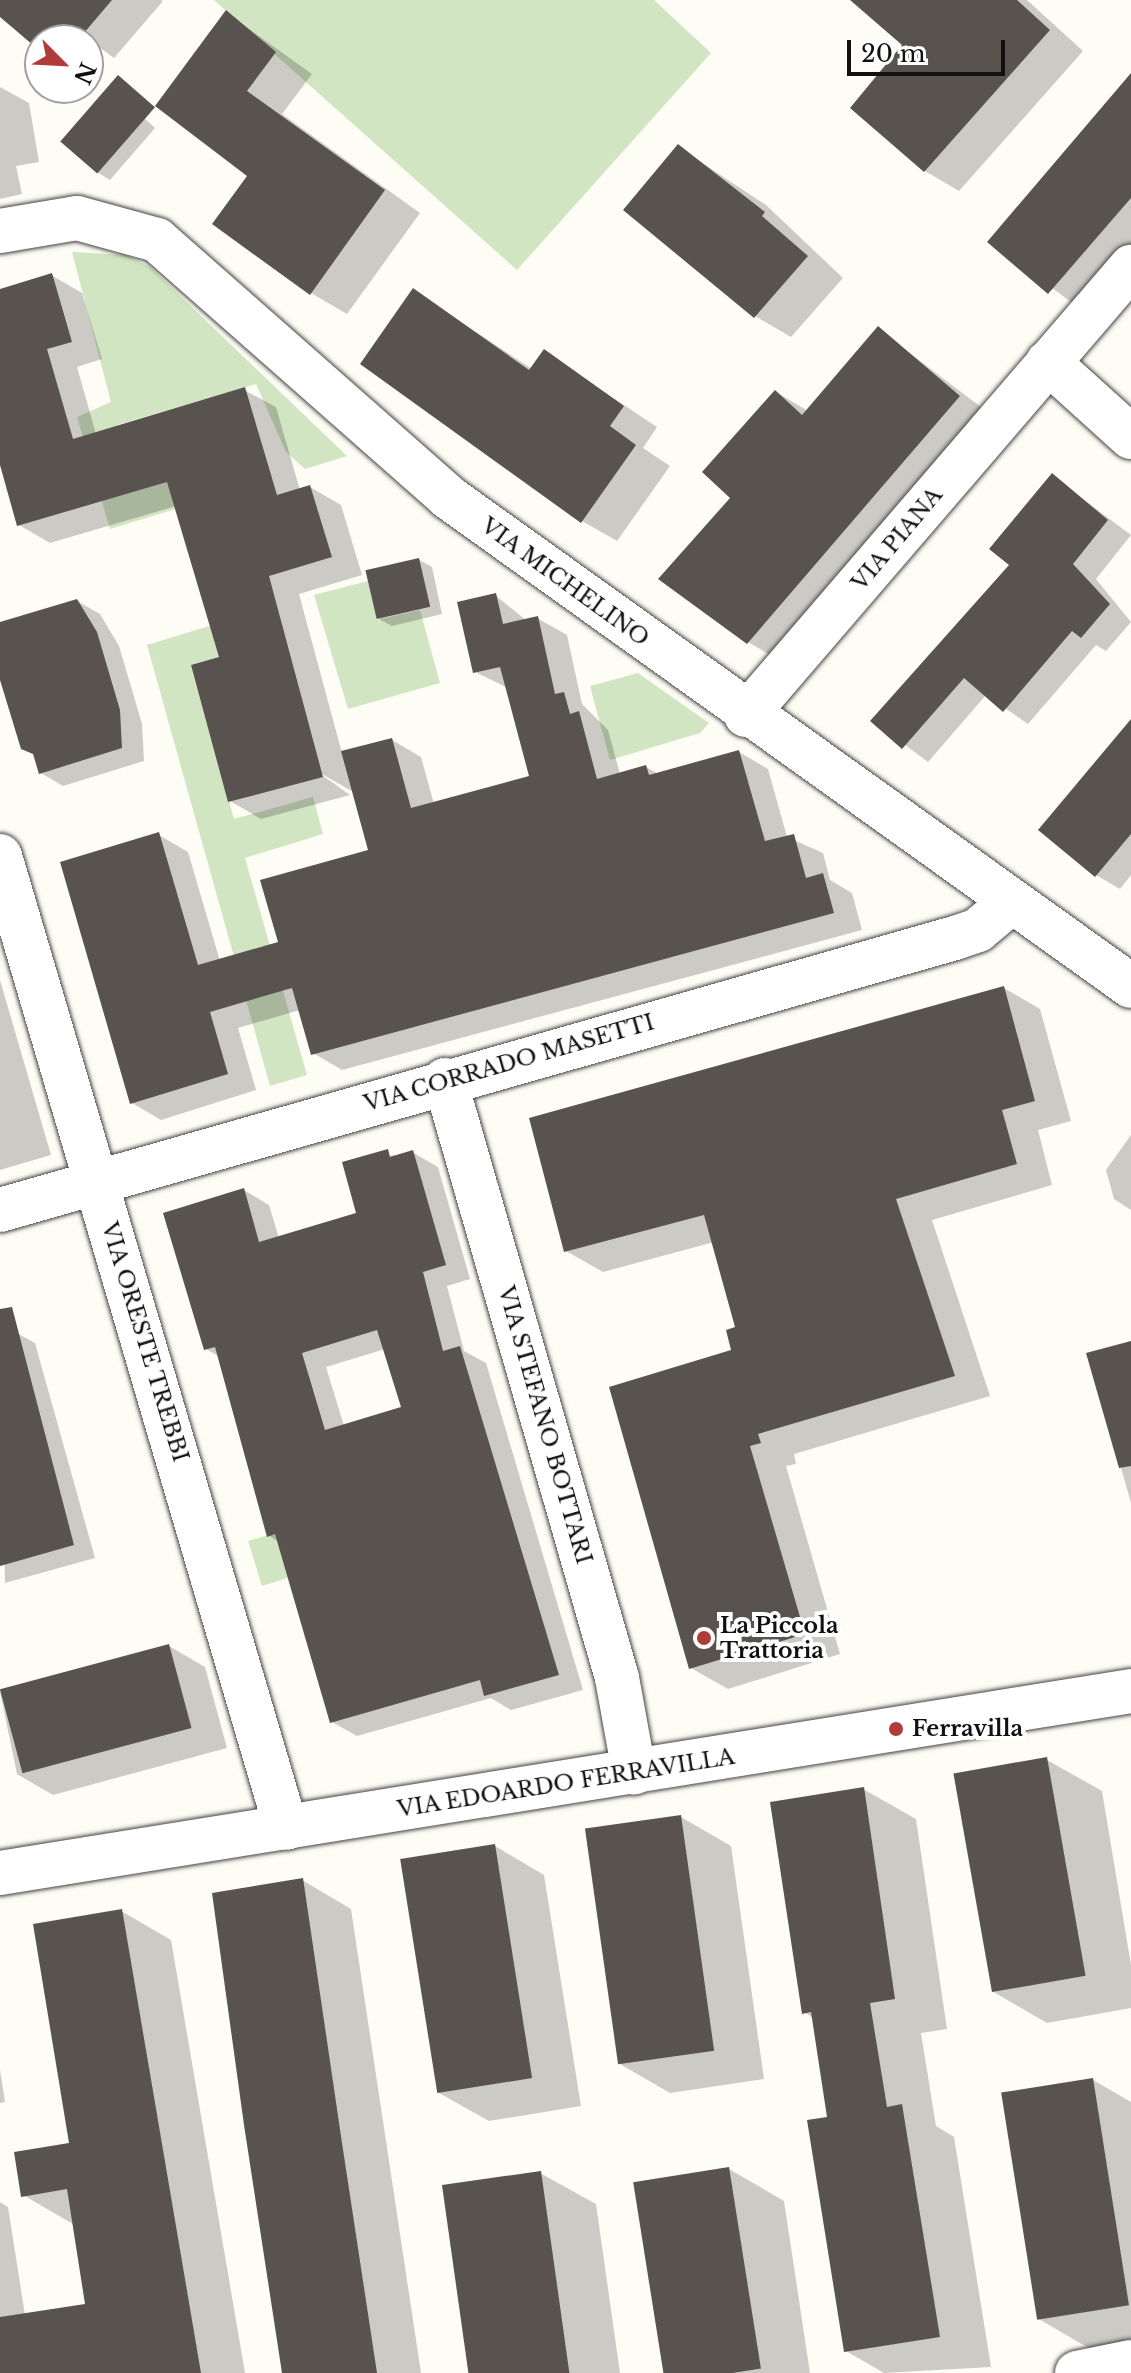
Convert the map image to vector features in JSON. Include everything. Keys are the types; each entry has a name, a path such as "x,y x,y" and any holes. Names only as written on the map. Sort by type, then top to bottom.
{"street":[{"name":"VIA MICHELINO","path":"0,231 77,218 157,240 409,465 746,715 1131,986"},
{"name":"VIA PIANA","path":"746,715 1131,267"},
{"path":"1048,362 1131,437"},
{"name":"VIA ORESTE TREBBI","path":"0,856 286,1828"},
{"name":"VIA CORRADO MASETTI","path":"0,1210 445,1080 955,938 978,930 1010,903"},
{"name":"VIA STEFANO BOTTARI","path":"445,1080 617,1678 634,1772"},
{"name":"VIA EDOARDO FERRAVILLA","path":"0,1873 1131,1691"},
{"path":"1077,2373 1131,2362"}],"green space":[{"path":"214,0 654,0 711,53 517,270"},
{"path":"72,252 125,255 150,267 347,456 305,469 286,452 256,384 117,425 136,491 174,480 182,507 110,529 77,417 111,402"},
{"path":"368,581 377,620 420,610 440,683 348,709 314,595"},
{"path":"255,612 262,645 191,665 234,819 313,797 323,834 245,858 307,1075 270,1086 147,645"},
{"path":"638,673 709,723 700,733 610,760 590,686"},
{"path":"356,1509 409,1539 262,1586 248,1541"}],"building":[{"path":"0,0 112,0 92,24 24,24 24,37 0,17"},
{"path":"850,0 1017,0 1050,30 924,172 850,108 902,45"},
{"path":"226,10 276,52 247,91 385,190 310,295 212,224 247,176 155,106"},
{"path":"1131,73 1131,198 1048,294 987,242"},
{"path":"118,75 155,107 97,174 60,141 93,104 104,104 104,91"},
{"path":"678,144 765,212 762,216 808,256 754,318 623,210"},
{"path":"52,273 72,342 47,349 73,439 245,387 277,495 310,485 332,557 269,576 323,777 228,802 191,665 219,657 167,482 17,526 0,465 0,289"},
{"path":"413,288 529,370 544,349 624,406 610,426 636,445 581,523 360,364"},
{"path":"878,326 960,396 747,644 658,579 730,498 702,472 775,390 802,415"},
{"path":"1052,473 1108,520 1073,564 1110,604 1081,638 1072,631 1003,712 964,678 902,749 870,721 1009,565 989,549"},
{"path":"419,558 430,607 377,619 365,570"},
{"path":"496,593 503,624 538,616 555,694 564,692 570,714 579,711 597,779 646,765 649,775 739,750 765,841 794,834 806,878 823,873 834,913 311,1055 292,988 210,1012 228,1074 130,1104 60,862 159,832 198,965 278,942 260,880 368,850 341,751 392,738 411,808 529,776 500,667 473,673 457,602"},
{"path":"77,599 97,632 120,710 122,748 39,774 33,754 21,749 0,680 0,622"},
{"path":"1131,719 1131,834 1095,877 1038,830"},
{"path":"1004,986 1035,1101 1002,1110 1017,1164 896,1199 955,1376 758,1434 761,1443 750,1446 805,1634 689,1669 609,1387 731,1350 726,1330 735,1327 704,1215 564,1252 529,1118"},
{"path":"388,1149 390,1157 413,1150 446,1265 423,1272 443,1351 460,1346 559,1675 484,1696 480,1680 330,1723 275,1534 267,1537 215,1347 204,1350 163,1213 244,1188 259,1242 356,1213 342,1162","holes":["377,1330 401,1407 325,1430 302,1353"]},
{"path":"12,1307 74,1545 0,1566 0,1309"},
{"path":"1131,1341 1131,1466 1119,1468 1086,1353"},
{"path":"169,1644 192,1728 22,1773 0,1689"},
{"path":"1047,1757 1086,1976 992,1992 953,1773"},
{"path":"864,1787 895,1999 870,2003 887,2107 902,2104 940,2337 844,2352 807,2120 827,2117 811,2012 802,2014 770,1802"},
{"path":"681,1815 714,2051 618,2064 585,1828"},
{"path":"495,1844 532,2078 437,2093 400,1859"},
{"path":"303,1878 377,2373 282,2373 244,2125 212,1893"},
{"path":"122,1909 201,2373 0,2373 0,2317 85,2304 67,2189 21,2197 14,2152 69,2143 33,1924"},
{"path":"1093,2078 1129,2305 1037,2320 1001,2093"},
{"path":"729,2167 761,2368 732,2373 663,2373 633,2182"},
{"path":"541,2171 569,2373 468,2373 442,2185"}],"place":[{"name":"La Piccola Trattoria","path":"704,1638"},
{"name":"Ferravilla","path":"896,1729"}]}
